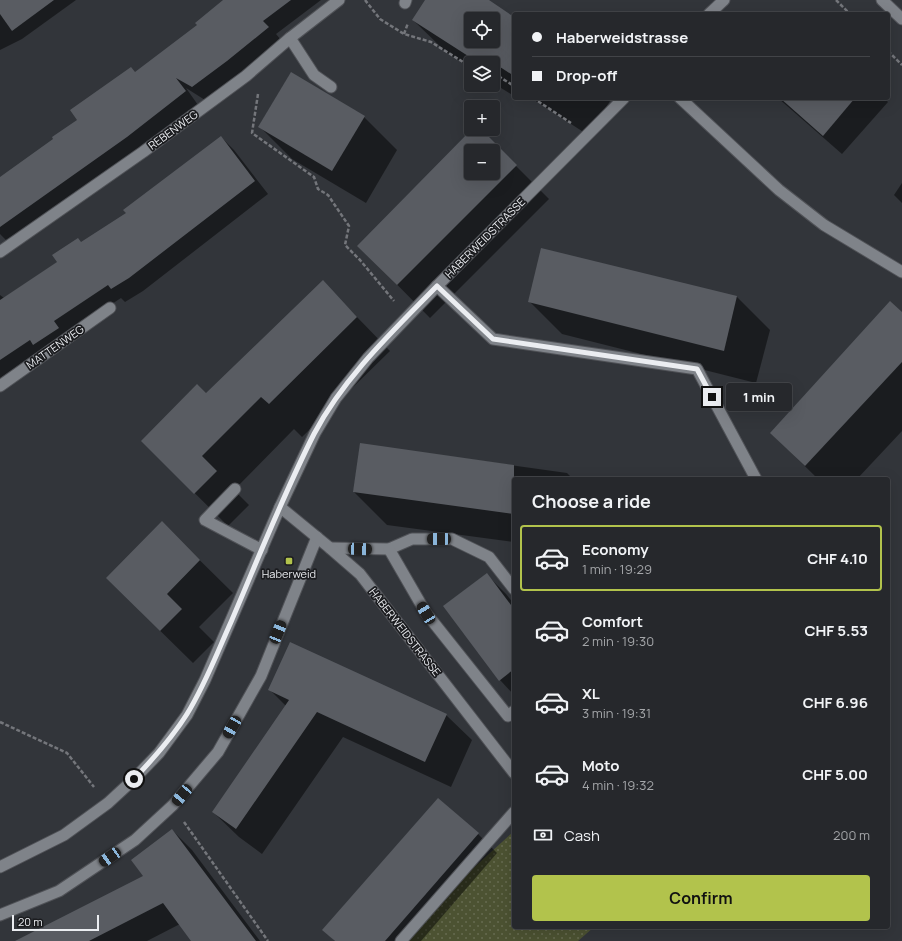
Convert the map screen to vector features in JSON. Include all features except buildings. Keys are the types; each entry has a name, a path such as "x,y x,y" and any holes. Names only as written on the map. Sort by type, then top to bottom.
{"street":[{"name":"REBENWEG","path":"0,252 143,152 246,76 290,38 339,0"},
{"path":"711,12 724,0"},
{"path":"882,0 902,19"},
{"path":"290,38 314,75 331,87"},
{"name":"HABERWEIDSTRASSE","path":"0,867 64,835 108,803 160,753 186,715 206,680 280,508 315,433 336,398 368,358 407,317 622,100"},
{"path":"682,100 779,190 824,225 902,272"},
{"path":"437,286 493,339 697,369 755,477"},
{"name":"MATTENWEG","path":"0,386 110,308"},
{"path":"235,489 205,520 262,550"},
{"name":"HABERWEIDSTRASSE","path":"280,508 360,574 512,770"},
{"path":"0,915 59,891 135,840 173,805 218,752 261,676 317,537"},
{"path":"330,548 388,550 412,539 452,539 489,556 512,586"},
{"path":"388,550 426,613 508,716 512,713"},
{"path":"402,941 512,814"}],"path":[{"path":"365,0 380,19 404,34 431,42 464,63"},
{"path":"836,0 848,12"},
{"path":"890,53 902,64"},
{"path":"246,76 258,88 252,133 314,177 318,190 328,195 349,226 345,245 360,260 407,317"},
{"path":"500,77 512,85"},
{"path":"536,100 588,134"},
{"path":"0,722 67,753 108,803"},
{"path":"173,805 268,941"}],"green space":[{"path":"512,833 512,929 592,929 578,941 401,941 435,903"}],"place":[{"name":"Haberweid","path":"289,561"}],"route":[{"path":"134,779 160,753 186,715 206,680 280,508 315,433 336,398 368,358 437,286 493,339 697,369 712,397"}]}
